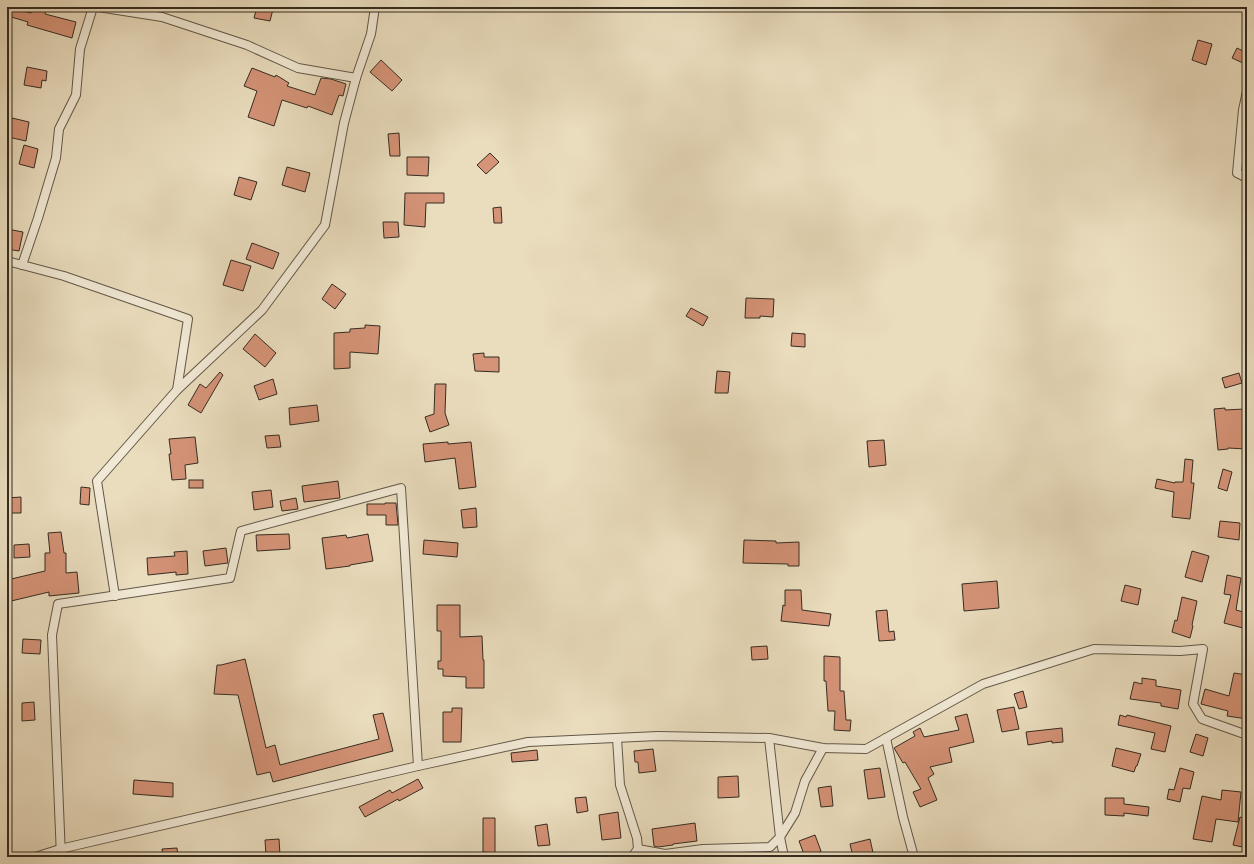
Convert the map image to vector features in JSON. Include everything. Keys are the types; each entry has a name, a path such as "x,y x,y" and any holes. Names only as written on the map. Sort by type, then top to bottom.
{"street":[{"path":"22,265 56,158 59,129 76,95 80,49 93,7"},
{"path":"98,7 162,17 247,46 298,68 356,78"},
{"path":"115,596 98,481 177,390 262,310 325,225 344,123 356,78 371,34 375,7"},
{"path":"1247,91 1243,110 1237,173 1247,178"},
{"path":"7,261 64,276 188,319 177,390"},
{"path":"61,853 52,635 58,604 230,578 241,531 402,488 418,766"},
{"path":"35,857 61,853 418,766 528,742 658,736 769,738 823,748 866,749 983,684 1094,649 1180,651 1203,649 1193,704 1202,719 1247,735"},
{"path":"618,738 620,785 638,849 632,857"},
{"path":"769,738 780,837 784,857"},
{"path":"886,738 903,817 914,857"},
{"path":"638,849 665,854 703,849 770,847 780,837 795,813 804,781 823,748"}],"building":[{"path":"32,7 47,7 45,14 76,22 72,38 27,25 28,22 8,16 10,8 31,13"},
{"path":"257,7 273,9 270,21 254,18"},
{"path":"1198,40 1212,44 1206,65 1192,60"},
{"path":"1237,48 1247,53 1243,63 1232,58"},
{"path":"381,60 402,80 392,91 370,72"},
{"path":"27,67 47,71 46,81 42,80 41,88 24,85"},
{"path":"252,68 275,77 276,75 289,83 287,86 315,95 321,78 331,79 346,84 343,96 339,95 332,115 308,106 307,108 282,100 274,126 248,117 257,91 244,86"},
{"path":"12,118 29,122 26,141 8,137"},
{"path":"399,133 400,156 390,156 388,134"},
{"path":"24,145 38,149 34,168 19,164"},
{"path":"490,153 499,162 486,174 477,165"},
{"path":"407,157 429,157 428,176 407,175"},
{"path":"287,167 310,173 305,192 282,185"},
{"path":"239,177 257,182 251,200 234,195"},
{"path":"405,193 444,193 444,203 426,203 425,227 404,225"},
{"path":"501,207 502,223 494,223 493,208"},
{"path":"383,222 398,222 399,237 384,238"},
{"path":"7,229 23,232 19,251 7,249"},
{"path":"252,243 279,253 273,269 246,259"},
{"path":"231,260 251,266 243,291 223,285"},
{"path":"332,284 346,294 335,309 322,299"},
{"path":"746,298 774,299 773,317 760,316 760,318 745,318"},
{"path":"691,308 708,317 703,326 686,316"},
{"path":"365,325 380,326 378,354 350,352 350,368 334,369 334,333 350,332 350,329 365,328"},
{"path":"792,333 805,334 805,347 791,346"},
{"path":"255,334 276,353 265,367 243,349"},
{"path":"484,353 484,357 499,357 499,372 475,371 473,354"},
{"path":"717,371 730,372 728,393 715,393"},
{"path":"220,372 223,375 201,413 188,405 200,384 206,388"},
{"path":"1239,373 1242,383 1225,388 1222,378"},
{"path":"273,379 277,394 259,400 254,386"},
{"path":"435,384 446,384 445,413 449,425 430,432 425,417 434,414"},
{"path":"317,405 319,421 290,425 289,408"},
{"path":"1225,408 1225,410 1244,409 1247,431 1247,449 1228,448 1218,450 1214,409"},
{"path":"279,435 281,447 267,448 265,436"},
{"path":"195,437 198,463 185,465 186,479 172,480 169,439"},
{"path":"884,440 886,465 869,467 867,441"},
{"path":"448,442 448,444 471,442 476,487 459,489 455,458 425,462 423,444"},
{"path":"1185,459 1193,460 1191,483 1194,483 1190,519 1172,517 1174,492 1155,488 1157,479 1175,483 1183,482"},
{"path":"1223,469 1232,472 1227,491 1218,488"},
{"path":"189,480 203,480 203,488 189,488"},
{"path":"338,481 340,498 304,502 302,486"},
{"path":"81,487 90,488 89,505 80,504"},
{"path":"271,490 273,507 254,510 252,492"},
{"path":"21,497 21,513 7,513 7,498"},
{"path":"296,498 298,509 282,511 280,501"},
{"path":"396,503 398,525 386,525 386,515 367,515 367,504"},
{"path":"476,508 477,527 463,528 461,510"},
{"path":"1220,521 1240,523 1239,540 1218,537"},
{"path":"61,532 64,553 66,553 66,573 77,572 79,593 49,596 49,592 7,602 7,580 45,571 45,553 50,553 48,533"},
{"path":"289,534 290,549 257,551 256,535"},
{"path":"368,534 373,561 326,569 322,538 346,535 347,538"},
{"path":"424,540 458,543 457,557 423,554"},
{"path":"744,540 776,541 776,543 799,542 799,566 788,566 788,564 743,563"},
{"path":"29,544 30,557 14,558 14,545"},
{"path":"226,548 228,563 205,566 203,551"},
{"path":"187,551 188,574 176,575 176,572 148,575 147,558 175,556 174,552"},
{"path":"1192,551 1209,556 1202,582 1185,577"},
{"path":"1227,575 1241,578 1236,610 1247,613 1243,628 1224,623 1231,595 1224,594"},
{"path":"997,581 999,608 964,611 962,584"},
{"path":"1125,585 1141,589 1138,605 1121,601"},
{"path":"785,590 801,590 802,610 831,614 829,626 781,621 783,605 785,606"},
{"path":"1182,597 1197,601 1190,638 1172,632 1175,620 1177,621"},
{"path":"437,605 460,605 460,637 482,636 484,688 466,688 466,677 443,676 443,669 438,669 438,661 441,661 441,631 437,631"},
{"path":"887,610 889,632 894,631 895,640 879,641 876,611"},
{"path":"23,639 41,640 40,654 22,653"},
{"path":"767,646 768,659 752,660 751,647"},
{"path":"824,656 840,657 840,691 844,691 846,720 851,720 850,731 834,730 835,711 828,711 826,681 824,681"},
{"path":"245,659 266,748 275,745 280,765 379,739 373,715 383,713 393,751 273,782 270,772 257,775 238,695 214,694 217,665"},
{"path":"1234,673 1247,675 1247,719 1227,716 1228,711 1201,704 1205,689 1229,696"},
{"path":"1142,678 1156,680 1156,686 1181,690 1178,709 1161,706 1161,703 1130,699 1134,682 1142,684"},
{"path":"1023,691 1027,707 1019,709 1014,694"},
{"path":"34,702 35,720 22,721 22,703"},
{"path":"1014,707 1019,729 1002,732 997,710"},
{"path":"452,708 462,708 461,742 443,742 443,712 452,712"},
{"path":"967,714 974,742 949,748 952,762 930,767 934,774 928,778 937,800 920,807 913,792 921,789 905,762 903,763 894,748 915,736 913,732 920,728 924,737 959,730 955,717"},
{"path":"1120,715 1126,717 1127,715 1171,726 1165,752 1151,749 1155,733 1118,725"},
{"path":"1062,728 1063,742 1052,743 1052,741 1028,745 1026,732"},
{"path":"1196,734 1208,738 1203,756 1190,752"},
{"path":"1116,748 1141,754 1134,772 1112,766"},
{"path":"653,749 656,771 639,773 638,762 635,762 634,751"},
{"path":"537,750 538,760 512,762 511,753"},
{"path":"880,768 885,797 868,799 864,770"},
{"path":"1180,768 1194,772 1190,789 1183,788 1180,802 1167,799 1169,789 1174,790"},
{"path":"738,776 739,797 718,798 718,777"},
{"path":"418,779 423,788 399,801 398,799 365,817 359,807 390,790 392,793"},
{"path":"134,780 173,783 173,797 133,794"},
{"path":"831,786 833,806 821,807 818,788"},
{"path":"1222,790 1241,792 1238,822 1216,819 1212,842 1193,839 1202,796 1221,800"},
{"path":"586,797 588,811 577,813 575,798"},
{"path":"1105,798 1124,798 1124,804 1149,807 1148,816 1124,813 1124,816 1105,815"},
{"path":"618,812 621,838 602,840 599,815"},
{"path":"1240,817 1247,819 1247,848 1233,845"},
{"path":"483,818 495,818 495,853 483,852"},
{"path":"695,823 697,841 658,847 654,846 652,829"},
{"path":"547,824 550,845 538,846 535,826"},
{"path":"815,835 821,851 818,853 819,857 805,857 799,841"},
{"path":"279,839 280,855 266,855 265,840"},
{"path":"870,839 874,857 853,857 850,844"},
{"path":"177,848 178,857 163,857 162,849"}]}
